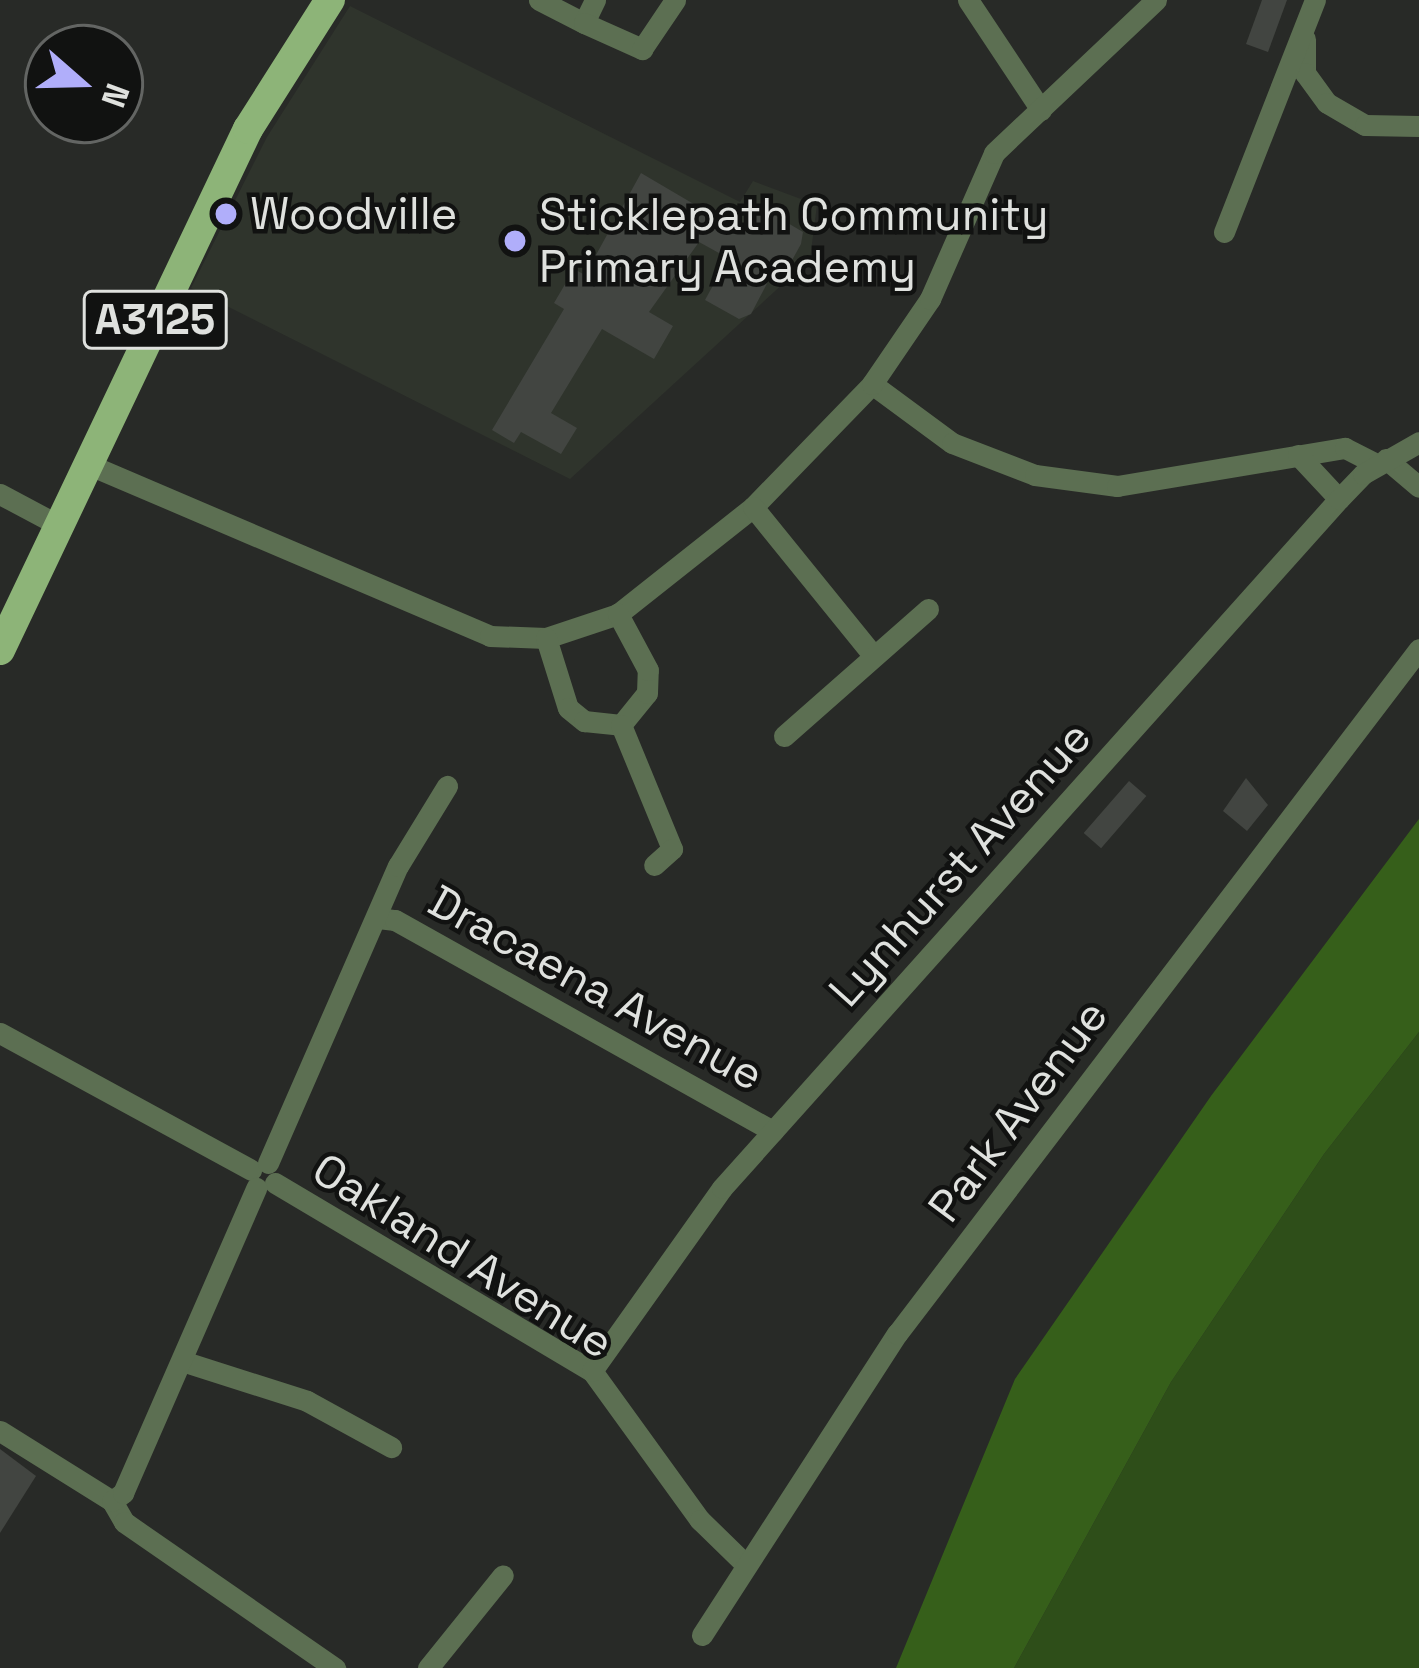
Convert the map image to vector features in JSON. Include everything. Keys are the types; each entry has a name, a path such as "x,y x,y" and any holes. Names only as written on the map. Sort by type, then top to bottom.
{"main road":[{"name":"A3125","path":"0,650 248,129 330,0"}],"street":[{"path":"539,0 642,50 675,0"},
{"path":"584,23 596,0"},
{"path":"968,0 1041,110"},
{"path":"85,464 442,621 490,636 546,638 617,614 753,508 872,384 931,299 975,183 994,153 1156,0"},
{"path":"1224,232 1316,0"},
{"path":"1305,26 1304,73 1327,104 1365,125 1419,126"},
{"path":"872,384 952,442 1034,475 1118,486 1345,448 1382,461 1419,487"},
{"name":"Lynhurst Avenue","path":"592,1371 722,1188 1339,499 1382,461 1419,442"},
{"path":"1298,455 1339,499"},
{"path":"0,494 58,525"},
{"path":"753,508 873,656"},
{"path":"784,736 928,609"},
{"path":"617,614 648,670 647,693 621,724"},
{"path":"546,638 568,708 584,721 621,724"},
{"name":"Park Avenue","path":"702,1635 744,1563 897,1334 1419,650"},
{"path":"621,724 672,849 654,865"},
{"path":"112,1501 123,1493 398,866 447,786"},
{"name":"Dracaena Avenue","path":"378,918 394,920 773,1131"},
{"name":"Oakland Avenue","path":"0,1033 262,1176 592,1371 700,1520 744,1563"},
{"path":"182,1361 307,1401 391,1447"},
{"path":"0,1431 112,1501 124,1522 335,1668"},
{"path":"428,1668 503,1575"}],"shaded area":[{"name":"Sticklepath Community Primary Academy","path":"350,6 740,202 753,181 817,205 810,259 570,479 191,288 267,137"}],"green space":[{"path":"1419,819 1419,1032 1324,1154 1171,1382 1014,1668 896,1668 1015,1379 1211,1096"},
{"path":"1419,1032 1419,1668 1014,1668 1171,1382 1324,1154"}],"building":[{"path":"1262,0 1287,0 1268,52 1246,44"},
{"path":"641,173 743,233 759,206 803,232 801,244 780,282 771,276 751,314 739,319 705,300 728,258 699,242 649,312 673,326 654,359 602,329 551,413 577,428 561,454 521,432 514,443 492,430 564,309 554,303 574,269 585,275"},
{"path":"1246,778 1268,805 1247,831 1223,811"},
{"path":"1129,781 1146,796 1101,848 1084,833"},
{"path":"0,1449 36,1476 0,1533"}],"place":[{"name":"Woodville","path":"226,214"},
{"name":"Sticklepath Community Primary Academy","path":"515,241"}]}
